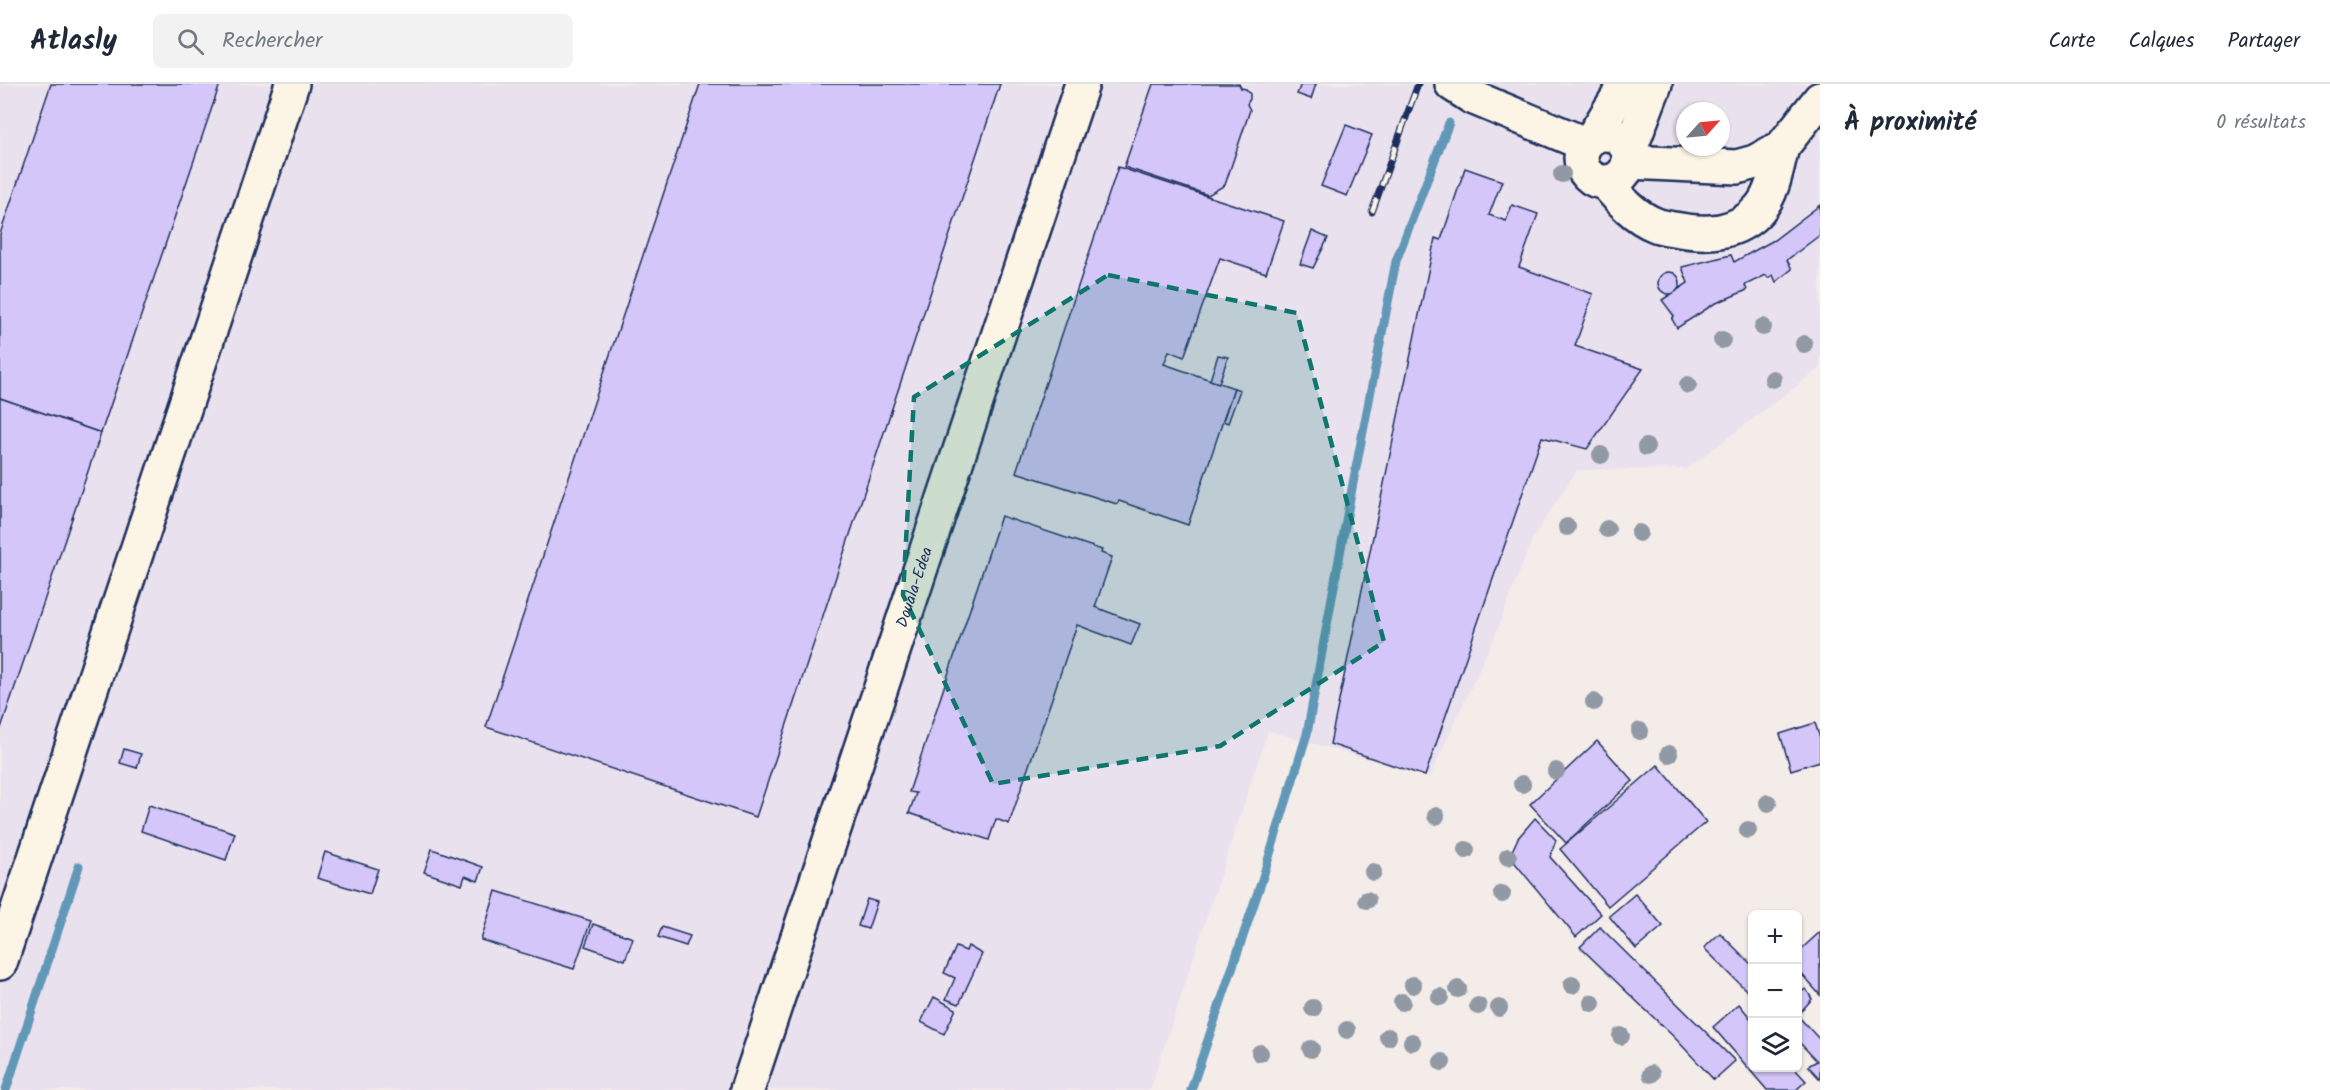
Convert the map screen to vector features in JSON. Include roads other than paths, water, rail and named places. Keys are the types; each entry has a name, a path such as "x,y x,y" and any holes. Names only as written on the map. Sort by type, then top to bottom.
{"main road":[{"path":"0,963 292,84"},
{"name":"Douala-Edea","path":"747,1090 1082,84"},
{"path":"1452,84 1472,97 1589,140 1603,134 1614,136 1623,142 1619,199 1656,225 1711,234 1740,224 1760,208 1771,186 1782,147"},
{"path":"1626,84 1581,154 1581,165 1587,175 1596,181 1621,166 1737,167 1755,162 1782,147 1820,99"},
{"path":"1621,166 1655,84"}],"waterway":[{"path":"1191,1090 1261,883 1307,734 1396,261 1449,123"},
{"path":"6,1090 79,866"}],"railway":[{"path":"1372,212 1418,84"}]}
